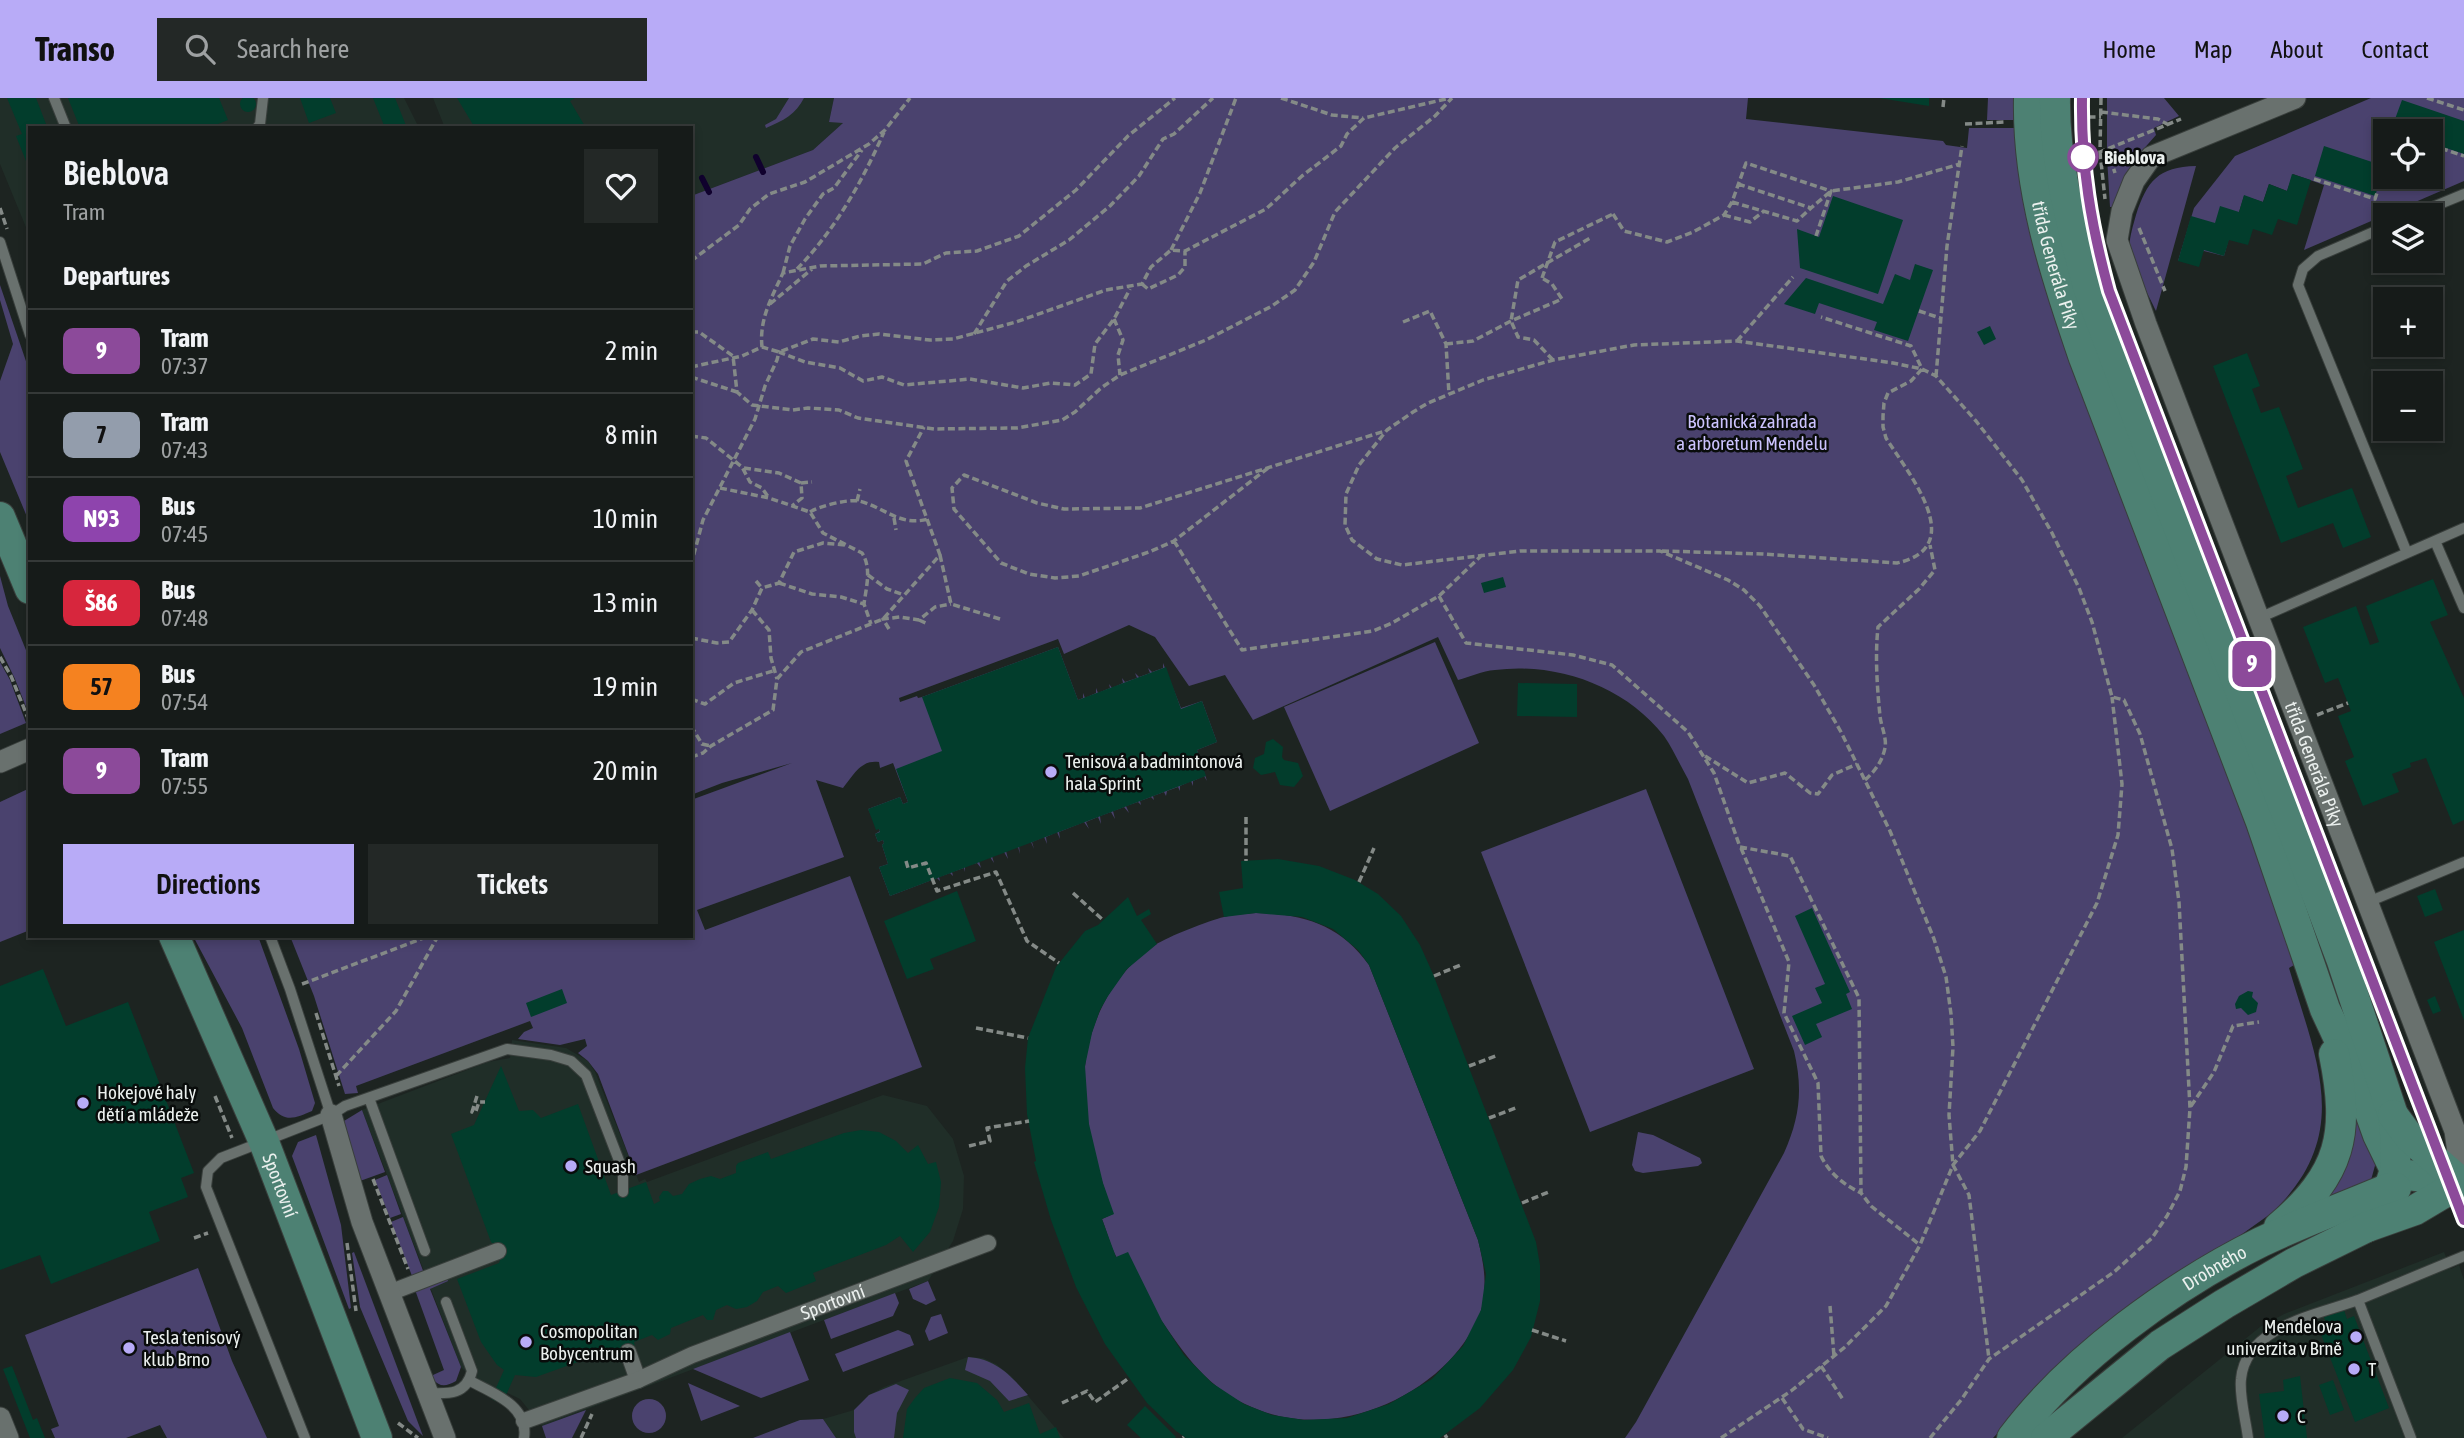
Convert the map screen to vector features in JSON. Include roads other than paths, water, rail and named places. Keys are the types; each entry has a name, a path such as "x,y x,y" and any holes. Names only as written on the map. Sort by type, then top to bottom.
{"main road":[{"name":"třída Generála Píky","path":"2065,103 2061,169 2072,228 2088,287 2342,961 2393,1115 2396,1143 2392,1179 2367,1227"},
{"name":"třída Generála Píky","path":"2029,110 2044,231 2084,358 2261,822 2325,1009 2359,1082 2392,1179"},
{"path":"0,517 28,584"},
{"name":"Sportovní","path":"175,938 389,1434"},
{"path":"2261,1242 2306,1204 2320,1185 2338,1142 2342,1107 2340,1085 2325,1009"},
{"path":"2393,1115 2410,1138 2464,1185"},
{"path":"2392,1179 2407,1175 2464,1185"},
{"name":"Drobného","path":"2012,1438 2067,1378 2112,1337 2164,1300 2261,1242 2392,1179"},
{"name":"Drobného","path":"2046,1438 2160,1345 2224,1304 2294,1263 2367,1227 2415,1210 2464,1185"}],"street":[{"name":"třída Generála Píky","path":"2295,98 2151,157 2116,205 2117,240 2146,324 2455,1131 2464,1185"},
{"path":"0,762 28,750"},
{"path":"331,1115 362,1222 445,1438"},
{"name":"Sportovní","path":"524,1421 638,1380 692,1354 988,1243"},
{"path":"389,1293 498,1251"},
{"path":"628,1352 638,1380"},
{"path":"0,1418 8,1438"}],"lane":[{"path":"54,98 65,126"},
{"path":"258,126 263,98"},
{"path":"2442,203 2464,194"},
{"path":"2373,232 2318,256 2303,269 2298,285 2407,553"},
{"path":"0,242 28,329"},
{"path":"2259,618 2464,528"},
{"path":"2435,541 2464,608"},
{"path":"2368,902 2464,862"},
{"path":"271,938 331,1115"},
{"path":"304,1438 206,1187 208,1171 220,1158 331,1115 345,1106 508,1049 551,1055 571,1061 586,1075 623,1171 622,1192"},
{"path":"369,1098 425,1251"},
{"path":"2248,1438 2240,1382 2243,1365 2256,1344 2277,1329 2358,1300 2464,1256"},
{"path":"2358,1300 2411,1438"},
{"path":"428,1393 452,1394 463,1389 470,1381 472,1371 446,1302"},
{"path":"470,1381 507,1402 524,1421 524,1438"}],"waterway":[{"path":"756,157 763,172"},
{"path":"702,178 709,192"}],"tram line":[{"path":"2082,98 2088,196 2110,291 2464,1220"},
{"name":"9","path":"2082,98 2087,195 2095,242 2109,291 2464,1220"}],"place":[{"name":"Bieblova","path":"2083,157"},
{"name":"Tenisová a badmintonová hala Sprint","path":"1051,772"},
{"name":"Hokejové haly dětí a mládeže","path":"83,1103"},
{"name":"Squash","path":"571,1166"},
{"name":"Mendelova univerzita v Brně","path":"2356,1337"},
{"name":"Cosmopolitan Bobycentrum","path":"526,1342"},
{"name":"Tesla tenisový klub Brno","path":"129,1348"},
{"name":"T","path":"2354,1369"},
{"name":"C","path":"2283,1416"}],"park label":[{"name":"Botanická zahrada a arboretum Mendelu","path":"1752,432"}]}
